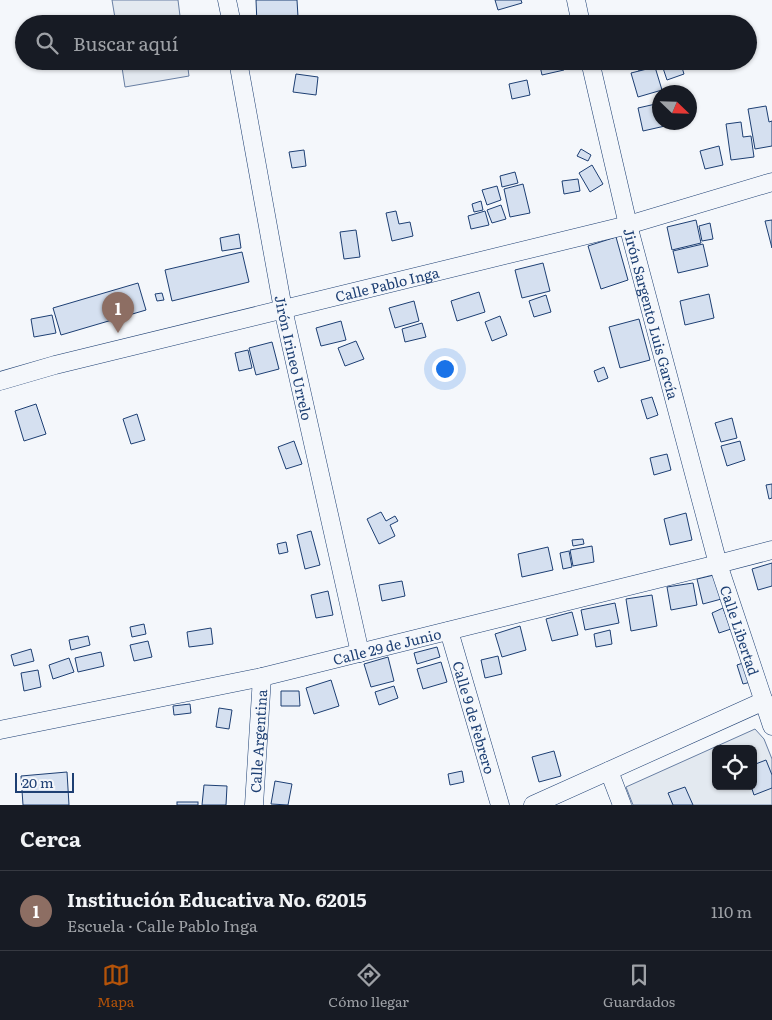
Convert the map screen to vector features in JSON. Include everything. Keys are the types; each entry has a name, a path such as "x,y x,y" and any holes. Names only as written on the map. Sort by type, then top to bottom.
{"street":[{"path":"227,0 230,15"},
{"path":"576,0 579,15"},
{"name":"Jirón Irineo Urrelo","path":"240,70 283,309 360,653"},
{"name":"Jirón Sargento Luis García","path":"592,70 628,225 718,564"},
{"name":"Calle Pablo Inga","path":"0,381 54,365 628,225 772,182"},
{"name":"Calle 29 de Junio","path":"0,730 262,677 772,550"},
{"name":"Calle Libertad","path":"718,564 772,726"},
{"name":"Calle 9 de Febrero","path":"449,631 500,805"},
{"name":"Calle Argentina","path":"254,805 262,677"},
{"path":"533,805 764,701"},
{"path":"609,771 622,805"}],"shaded area":[{"path":"112,0 178,0 180,15 114,15"},
{"path":"122,70 188,70 189,76 125,87"},
{"path":"755,729 764,739 772,759 772,805 633,805 626,787 712,748 712,790 757,790 757,745 719,745"}],"building":[{"path":"256,0 297,0 298,15 257,15"},
{"path":"495,0 521,0 522,3 498,10"},
{"path":"541,70 564,70 542,75"},
{"path":"643,70 656,70 660,85 652,85 652,93 638,97 631,73"},
{"path":"664,70 683,70 684,74 667,80"},
{"path":"296,74 318,77 316,95 293,92"},
{"path":"527,80 530,95 512,99 509,84"},
{"path":"652,105 652,129 643,131 638,108"},
{"path":"766,106 769,122 772,121 772,146 755,149 748,109"},
{"path":"741,122 743,137 751,136 754,157 731,160 726,124"},
{"path":"719,146 723,165 705,169 700,151"},
{"path":"581,149 591,155 588,161 577,156"},
{"path":"304,150 306,166 292,168 289,152"},
{"path":"592,165 603,184 590,192 579,173"},
{"path":"515,172 518,183 502,187 500,176"},
{"path":"578,179 580,191 564,194 562,181"},
{"path":"523,184 530,213 510,217 504,189"},
{"path":"497,186 501,200 487,205 482,190"},
{"path":"481,201 483,210 474,212 472,204"},
{"path":"501,205 506,219 492,223 487,210"},
{"path":"396,211 399,224 410,222 413,236 392,241 386,213"},
{"path":"485,211 489,225 471,229 468,216"},
{"path":"696,220 701,243 672,250 667,227"},
{"path":"772,220 772,248 765,221"},
{"path":"710,223 713,239 702,241 699,226"},
{"path":"356,230 360,257 344,259 340,232"},
{"path":"239,234 241,248 222,251 220,238"},
{"path":"616,237 628,280 601,289 588,246"},
{"path":"703,244 708,266 678,273 673,251"},
{"path":"242,252 249,282 172,301 165,270"},
{"path":"543,263 550,291 522,298 515,270"},
{"path":"138,283 146,310 61,335 53,308"},
{"path":"479,292 485,312 457,321 451,301"},
{"path":"162,293 164,300 157,301 155,294"},
{"path":"709,294 714,318 685,325 680,301"},
{"path":"546,295 551,312 534,317 529,301"},
{"path":"414,301 419,321 395,328 389,308"},
{"path":"52,315 56,333 34,337 31,319"},
{"path":"500,316 507,335 492,341 485,322"},
{"path":"639,319 650,360 620,368 609,327"},
{"path":"341,321 346,340 321,346 316,328"},
{"path":"422,323 426,337 405,342 402,329"},
{"path":"356,341 364,359 345,366 338,348"},
{"path":"272,342 279,369 256,375 249,348"},
{"path":"248,350 252,368 239,371 235,353"},
{"path":"604,367 608,378 598,382 594,371"},
{"path":"652,397 658,415 647,419 641,400"},
{"path":"36,404 46,434 24,441 15,411"},
{"path":"137,414 145,440 131,444 123,419"},
{"path":"732,418 737,438 721,442 715,423"},
{"path":"294,441 302,464 286,469 278,447"},
{"path":"740,441 745,460 727,466 721,446"},
{"path":"667,454 671,470 654,475 650,458"},
{"path":"772,484 772,498 769,499 766,485"},
{"path":"381,512 386,521 395,516 398,521 390,525 395,536 379,544 367,519"},
{"path":"686,513 692,540 670,545 664,519"},
{"path":"311,531 320,565 305,569 297,535"},
{"path":"583,539 584,544 573,546 572,540"},
{"path":"286,542 288,552 279,554 277,544"},
{"path":"592,546 594,562 573,566 570,550"},
{"path":"548,547 553,570 522,577 518,554"},
{"path":"569,551 572,567 563,569 560,553"},
{"path":"772,563 772,586 758,590 752,569"},
{"path":"718,574 725,598 703,604 697,579"},
{"path":"402,581 405,596 382,601 379,585"},
{"path":"693,583 697,605 671,610 667,587"},
{"path":"328,591 333,615 316,618 311,595"},
{"path":"652,595 657,626 631,631 626,599"},
{"path":"615,603 619,623 585,630 581,610"},
{"path":"723,608 731,629 719,633 712,613"},
{"path":"572,612 578,635 552,641 546,619"},
{"path":"144,624 146,634 132,637 130,627"},
{"path":"520,626 526,650 502,657 495,634"},
{"path":"211,628 213,644 189,647 187,632"},
{"path":"610,630 612,644 596,647 594,634"},
{"path":"88,636 90,645 71,650 69,640"},
{"path":"148,641 152,657 134,661 130,645"},
{"path":"437,647 440,657 417,664 414,653"},
{"path":"31,649 34,661 14,666 11,655"},
{"path":"101,652 104,666 78,672 75,658"},
{"path":"498,656 502,674 485,678 481,660"},
{"path":"388,657 394,681 371,687 364,664"},
{"path":"69,658 74,672 53,679 49,665"},
{"path":"749,661 755,681 743,684 737,665"},
{"path":"441,662 447,682 423,689 417,669"},
{"path":"38,670 41,687 24,691 21,673"},
{"path":"331,680 339,706 314,714 306,688"},
{"path":"394,686 398,698 379,705 375,692"},
{"path":"281,691 299,691 300,706 281,706"},
{"path":"190,704 191,713 174,715 173,706"},
{"path":"219,708 232,710 229,729 216,727"},
{"path":"554,751 561,776 539,782 532,757"},
{"path":"766,760 772,775 772,788 754,795 752,790 757,790 757,763"},
{"path":"462,771 464,782 450,785 448,774"},
{"path":"67,772 69,805 23,805 21,776"},
{"path":"275,781 292,784 288,805 271,804"},
{"path":"204,785 227,786 226,805 202,805"},
{"path":"685,787 693,805 673,805 668,793"},
{"path":"177,802 198,802 198,805 177,805"}],"place":[{"name":"Institución Educativa No. 62015","path":"118,333"}]}
